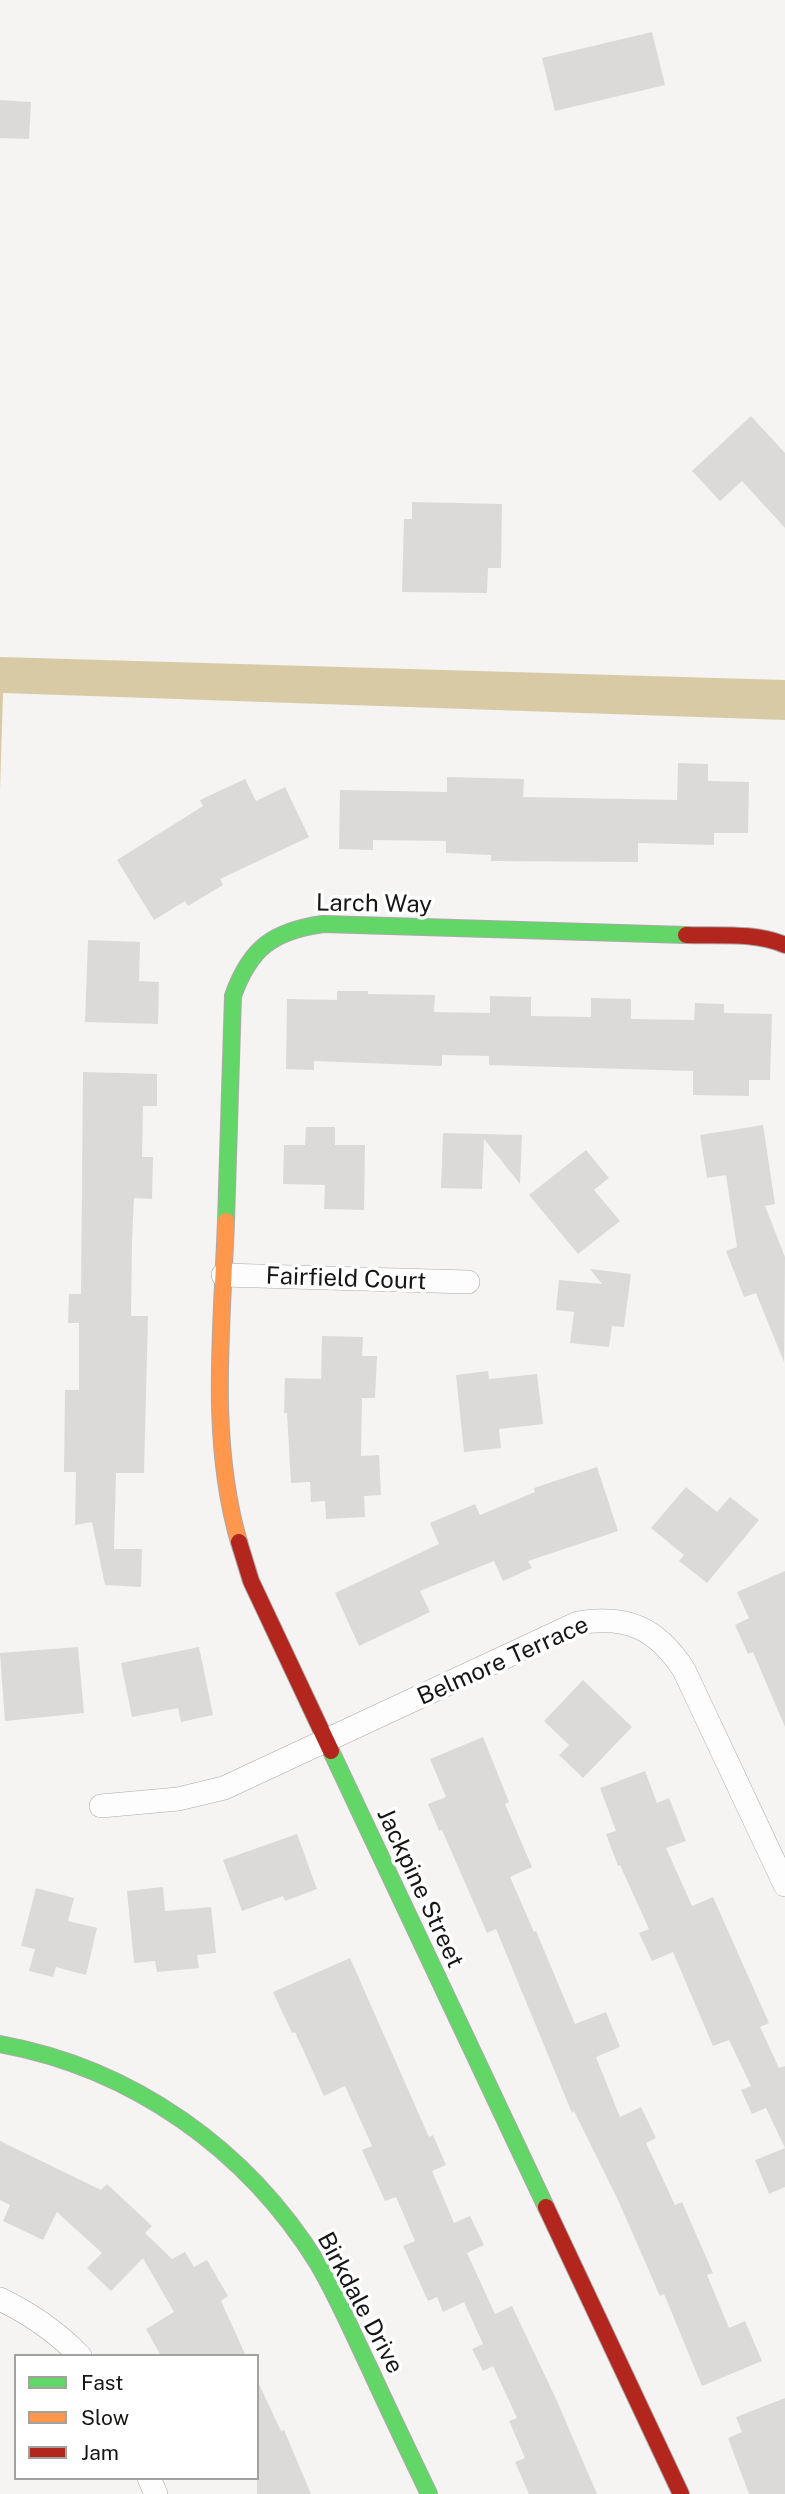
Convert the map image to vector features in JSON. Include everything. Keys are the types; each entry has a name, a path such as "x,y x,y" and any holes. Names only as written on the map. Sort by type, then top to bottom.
{"street":[{"name":"Larch Way","path":"223,1275 233,996 239,977 250,958 264,944 282,933 302,926 323,924 754,937 785,945"},
{"name":"Fairfield Court","path":"223,1275 468,1282"},
{"name":"Jackpine Street","path":"223,1275 220,1443 235,1531 251,1581 681,2494"},
{"name":"Belmore Terrace","path":"101,1806 178,1799 213,1791 246,1779 578,1623 620,1621 640,1627 657,1638 672,1652 684,1670 785,1885"},
{"name":"Birkdale Drive","path":"0,2043 51,2055 128,2086 181,2118 230,2156 273,2201 310,2251 331,2287 429,2494"},
{"path":"0,2299 33,2315 63,2338 78,2354"}],"shaded area":[{"path":"0,657 785,680 785,720 3,693 0,791"}],"building":[{"path":"652,32 665,85 555,111 542,58"},
{"path":"0,100 31,102 29,139 0,138"},
{"path":"751,416 785,453 785,528 742,481 720,501 692,471"},
{"path":"412,502 502,504 501,568 488,568 487,593 402,592 404,519 412,519"},
{"path":"678,763 708,764 708,781 749,782 748,833 714,833 714,845 638,843 638,862 491,861 491,855 446,853 446,841 373,840 373,850 339,849 340,790 447,792 447,777 524,779 523,797 677,800"},
{"path":"245,779 256,801 285,787 309,837 220,879 223,885 188,906 185,901 154,920 117,860 203,806 200,800"},
{"path":"88,940 140,942 139,981 159,982 158,1024 85,1022"},
{"path":"337,991 435,995 434,1012 490,1013 490,996 531,997 531,1016 591,1017 591,998 631,999 631,1019 694,1020 695,1003 724,1004 724,1013 772,1014 770,1080 749,1080 749,1096 693,1095 693,1071 489,1065 489,1056 442,1055 442,1066 314,1061 314,1070 286,1069 287,999 337,1000"},
{"path":"83,1072 157,1074 157,1106 143,1106 142,1157 153,1157 152,1199 134,1198 132,1240 131,1316 148,1316 144,1473 116,1473 114,1549 142,1549 141,1587 105,1585 92,1522 75,1525 76,1472 64,1472 65,1390 79,1390 79,1323 68,1323 69,1294 81,1294"},
{"path":"763,1125 775,1204 765,1206 785,1257 784,1362 756,1293 744,1297 726,1251 737,1247 726,1175 707,1178 700,1135"},
{"path":"306,1127 335,1127 335,1145 365,1145 364,1210 324,1209 325,1185 283,1184 284,1145 305,1145"},
{"path":"443,1133 522,1135 520,1184 484,1139 482,1189 441,1188"},
{"path":"586,1150 609,1178 594,1190 620,1221 578,1254 529,1195"},
{"path":"590,1269 631,1274 624,1327 612,1326 609,1347 570,1343 574,1312 556,1310 559,1280 602,1284"},
{"path":"322,1336 363,1337 362,1356 377,1356 375,1398 362,1398 361,1456 379,1455 381,1495 364,1496 365,1517 326,1519 325,1501 311,1502 310,1482 291,1483 287,1413 284,1413 285,1378 321,1379"},
{"path":"488,1371 489,1379 537,1374 543,1424 499,1429 501,1448 464,1452 456,1375"},
{"path":"597,1467 618,1531 528,1561 532,1568 503,1581 494,1561 420,1591 430,1612 359,1646 335,1593 439,1544 430,1523 475,1504 480,1515 535,1492 534,1488"},
{"path":"686,1487 717,1512 730,1497 759,1520 707,1583 679,1561 684,1555 651,1528"},
{"path":"785,1571 785,1727 753,1652 748,1654 735,1625 749,1618 737,1592"},
{"path":"78,1647 84,1713 5,1721 0,1653"},
{"path":"199,1647 213,1715 181,1722 178,1708 132,1717 121,1663"},
{"path":"583,1680 632,1727 583,1778 559,1755 569,1745 544,1721"},
{"path":"483,1737 509,1802 505,1804 532,1867 510,1877 575,2024 606,2012 620,2047 596,2057 620,2117 641,2107 656,2138 646,2143 675,2205 682,2202 713,2273 707,2275 729,2328 745,2321 762,2361 702,2386 664,2294 660,2296 618,2200 574,2111 572,2113 496,1929 487,1933 428,1804 446,1797 430,1759"},
{"path":"645,1771 657,1803 669,1798 686,1841 666,1848 692,1906 713,1897 769,2023 760,2027 779,2068 785,2066 785,2148 766,2108 752,2114 741,2090 751,2086 729,2040 713,2046 673,1952 652,1961 639,1933 649,1929 620,1865 618,1866 606,1834 616,1831 600,1788"},
{"path":"297,1834 317,1889 285,1901 283,1896 242,1911 223,1860"},
{"path":"163,1887 165,1911 211,1907 216,1953 197,1955 199,1968 157,1972 155,1961 134,1963 127,1891"},
{"path":"36,1888 74,1898 68,1921 97,1928 86,1975 56,1967 53,1977 29,1971 35,1949 21,1946"},
{"path":"350,1958 429,2137 433,2135 446,2165 432,2171 454,2223 470,2216 484,2245 467,2253 495,2314 512,2306 597,2494 529,2494 515,2462 525,2458 509,2421 517,2418 493,2366 483,2371 472,2349 483,2344 464,2302 443,2312 437,2297 428,2301 403,2246 415,2241 396,2197 385,2201 362,2150 372,2146 345,2086 324,2096 295,2032 292,2033 273,1992"},
{"path":"0,2141 101,2190 107,2184 152,2226 145,2233 172,2259 185,2252 194,2267 207,2260 228,2296 221,2301 245,2354 160,2354 146,2329 174,2312 143,2258 111,2291 87,2268 102,2253 57,2212 43,2240 3,2221 10,2205 0,2200"},
{"path":"785,2148 785,2187 769,2194 755,2160"},
{"path":"259,2384 281,2431 284,2430 311,2494 257,2494"},
{"path":"785,2398 785,2494 749,2494 728,2438 742,2432 736,2417"}],"traffic: fast":[{"path":"226,1221 233,996 247,965 277,937 290,931 323,924 686,935"},
{"path":"331,1751 546,2207"},
{"path":"0,2044 49,2056 95,2072 140,2094 182,2120 221,2150 257,2184 318,2264 429,2494"}],"traffic: slow":[{"path":"226,1221 220,1342 221,1423 230,1503 239,1542"}],"traffic: jam":[{"path":"686,935 749,936 785,945"},
{"path":"239,1542 251,1581 331,1751"},
{"path":"546,2207 681,2494"}]}
